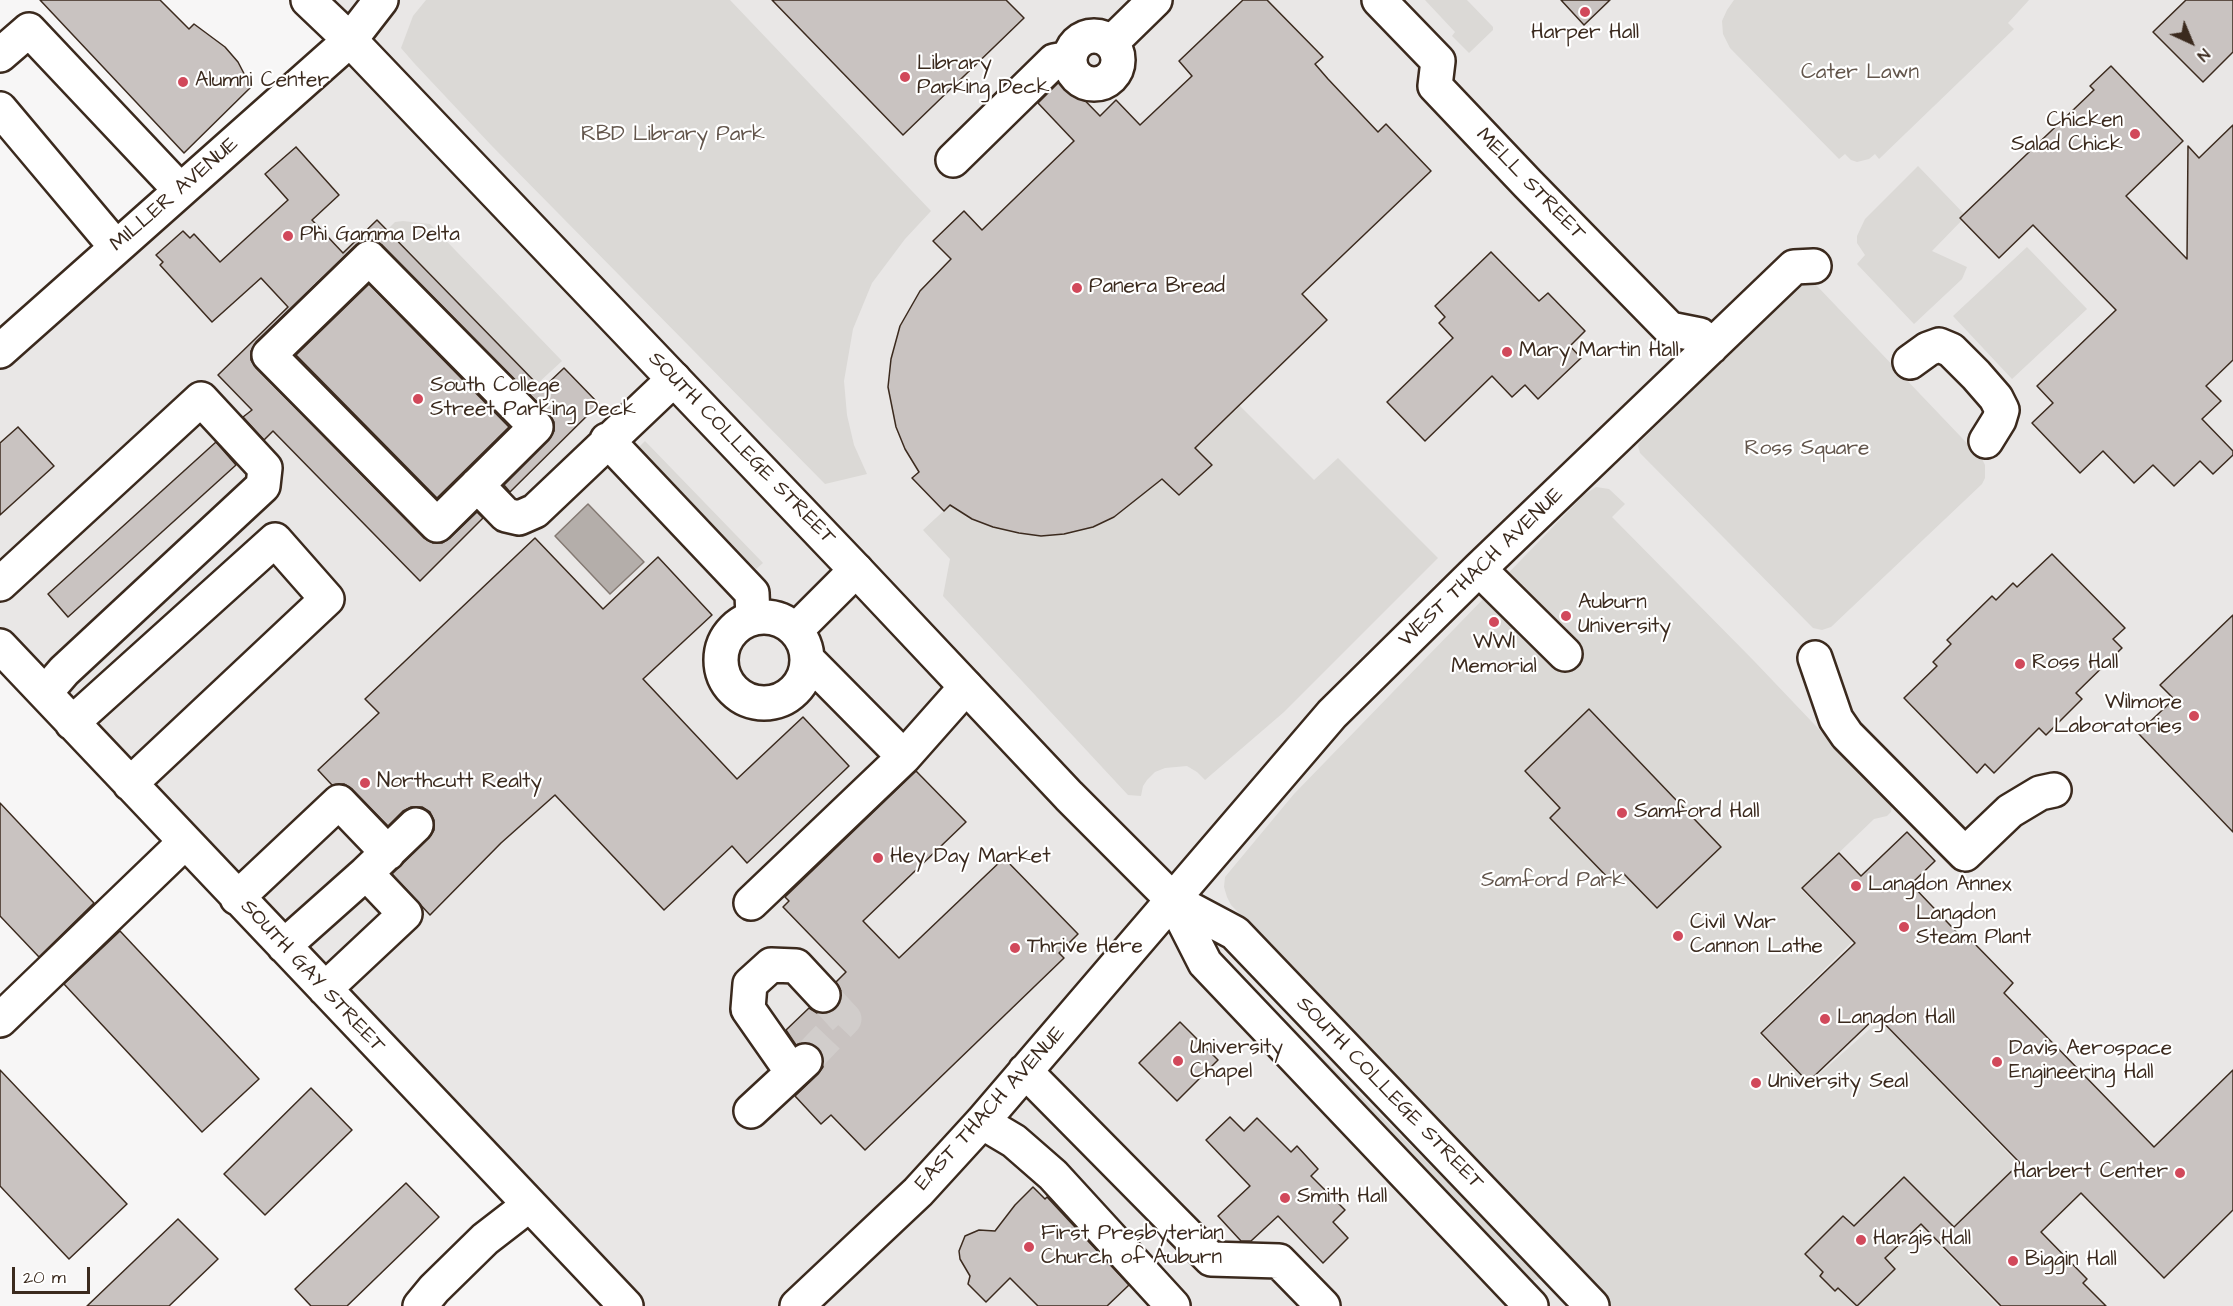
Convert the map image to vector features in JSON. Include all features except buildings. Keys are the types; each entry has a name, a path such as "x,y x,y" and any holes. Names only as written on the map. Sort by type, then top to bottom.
{"street":[{"name":"SOUTH COLLEGE STREET","path":"308,0 350,40 1069,796 1173,900 1235,933 1592,1306"},
{"name":"MILLER AVENUE","path":"0,351 350,40 381,0"},
{"path":"953,160 1054,62 1070,58 1074,73 1079,79 1093,84 1101,83 1114,73 1118,58 1112,44 1155,0"},
{"name":"MELL STREET","path":"1379,0 1438,61 1435,86 1505,160 1670,329 1700,335 1711,347"},
{"path":"0,55 29,30 180,190"},
{"path":"0,109 116,247"},
{"path":"369,258 536,427 477,485 437,525 269,355 369,258"},
{"name":"WEST THACH AVENUE","path":"1173,900 1332,714 1479,569 1794,267 1814,266"},
{"path":"1910,362 1928,349 1939,345 1951,350 1976,375 1996,398 2002,410 1999,420 1986,441"},
{"path":"477,485 506,515 519,518 535,511 607,440 674,379"},
{"path":"0,584 201,399 265,468 263,486 64,671 45,693"},
{"path":"607,440 752,593 753,618"},
{"path":"72,723 274,540 327,599 130,784"},
{"path":"1479,569 1565,654"},
{"path":"796,630 856,570"},
{"path":"768,616 783,621 796,630 805,644 806,668 795,691 781,701 763,704 746,700 732,690 723,675 721,657 726,640 737,626 753,618 768,616"},
{"name":"SOUTH GAY STREET","path":"0,646 626,1306"},
{"path":"1815,658 1836,719 1847,735 1965,854 2010,811 2040,793 2055,790"},
{"path":"806,668 904,756"},
{"path":"751,903 904,756 966,687"},
{"path":"237,898 339,802 405,914 325,989"},
{"path":"284,946 416,825"},
{"path":"0,1020 185,842"},
{"name":"SOUTH COLLEGE STREET","path":"1173,900 1205,963 1531,1306"},
{"name":"EAST THACH AVENUE","path":"797,1306 918,1192 982,1122 1173,900"},
{"path":"751,1111 798,1066 748,1009 750,984 771,965 796,966 823,995"},
{"path":"1025,1071 1211,1259 1279,1261 1323,1306"},
{"path":"982,1122 1014,1141 1053,1175 1173,1306"},
{"path":"420,1306 485,1239 529,1204"}],"shaded area":[{"name":"Auburn University","path":"308,0 2233,0 2233,1306 626,1306 0,646 0,351 350,41"},
{"path":"588,504 644,562 610,594 555,536"}],"green space":[{"name":"RBD Library Park","path":"426,0 730,0 931,211 905,239 872,283 853,329 844,381 847,415 854,445 867,474 825,484 491,145 414,63 401,48 413,16"},
{"path":"1425,0 1467,0 1493,27 1493,30 1469,53 1452,36 1455,32"},
{"name":"Cater Lawn","path":"1734,0 2029,0 2008,23 2014,29 1879,159 1875,154 1869,159 1857,162 1845,154 1839,159 1730,48 1723,34 1722,21"},
{"path":"1918,166 1966,216 1932,251 1967,267 1962,279 1914,324 1857,264 1865,255 1857,243 1857,236 1865,219"},
{"path":"395,222 430,224 562,361 537,384 387,230"},
{"path":"2027,247 2087,309 2012,379 1953,316"},
{"name":"Ross Square","path":"1803,282 1813,282 1817,286 1982,459 1985,465 1985,478 1982,484 1831,627 1822,630 1813,628 1640,453 1638,446"},
{"path":"1239,405 1314,480 1338,458 1438,558 1284,712 1205,780 1187,766 1165,768 1155,772 1147,780 1141,796 1128,795 943,596 950,559 923,530 950,505 972,519 993,527 1114,517 1162,479 1179,495 1212,465 1195,448"},
{"path":"645,441 763,563 756,569 639,447"},
{"name":"Samford Park","path":"1596,487 1609,489 1625,504 1612,517 1892,806 1887,816 1874,819 1801,889 1852,942 1759,1033 1808,1084 1880,1020 2019,1165 1936,1242 1998,1306 1606,1306 1302,977 1231,905 1227,897 1224,887 1225,877 1294,794 1584,495"},
{"path":"1233,968 1543,1278 1529,1282 1229,972"}],"tunnel":[{"path":"805,1061 845,1019 823,995"}],"place":[{"name":"Harper Hall","path":"1585,12"},
{"name":"Library Parking Deck","path":"905,77"},
{"name":"Alumni Center","path":"183,82"},
{"name":"Chicken Salad Chick","path":"2135,134"},
{"name":"Phi Gamma Delta","path":"288,236"},
{"name":"Panera Bread","path":"1077,288"},
{"name":"Mary Martin Hall","path":"1507,352"},
{"name":"South College Street Parking Deck","path":"418,399"},
{"name":"Auburn University","path":"1566,616"},
{"name":"WWI Memorial","path":"1494,622"},
{"name":"Ross Hall","path":"2020,664"},
{"name":"Wilmore Laboratories","path":"2194,716"},
{"name":"Northcutt Realty","path":"365,783"},
{"name":"Samford Hall","path":"1622,813"},
{"name":"Hey Day Market","path":"878,858"},
{"name":"Langdon Annex","path":"1856,886"},
{"name":"Langdon Steam Plant","path":"1904,927"},
{"name":"Civil War Cannon Lathe","path":"1678,936"},
{"name":"Thrive Here","path":"1015,948"},
{"name":"Langdon Hall","path":"1825,1019"},
{"name":"University Chapel","path":"1178,1061"},
{"name":"Davis Aerospace Engineering Hall","path":"1997,1062"},
{"name":"University Seal","path":"1756,1083"},
{"name":"Harbert Center","path":"2180,1173"},
{"name":"Smith Hall","path":"1285,1198"},
{"name":"Hargis Hall","path":"1861,1240"},
{"name":"First Presbyterian Church of Auburn","path":"1029,1247"},
{"name":"Biggin Hall","path":"2013,1261"}]}
